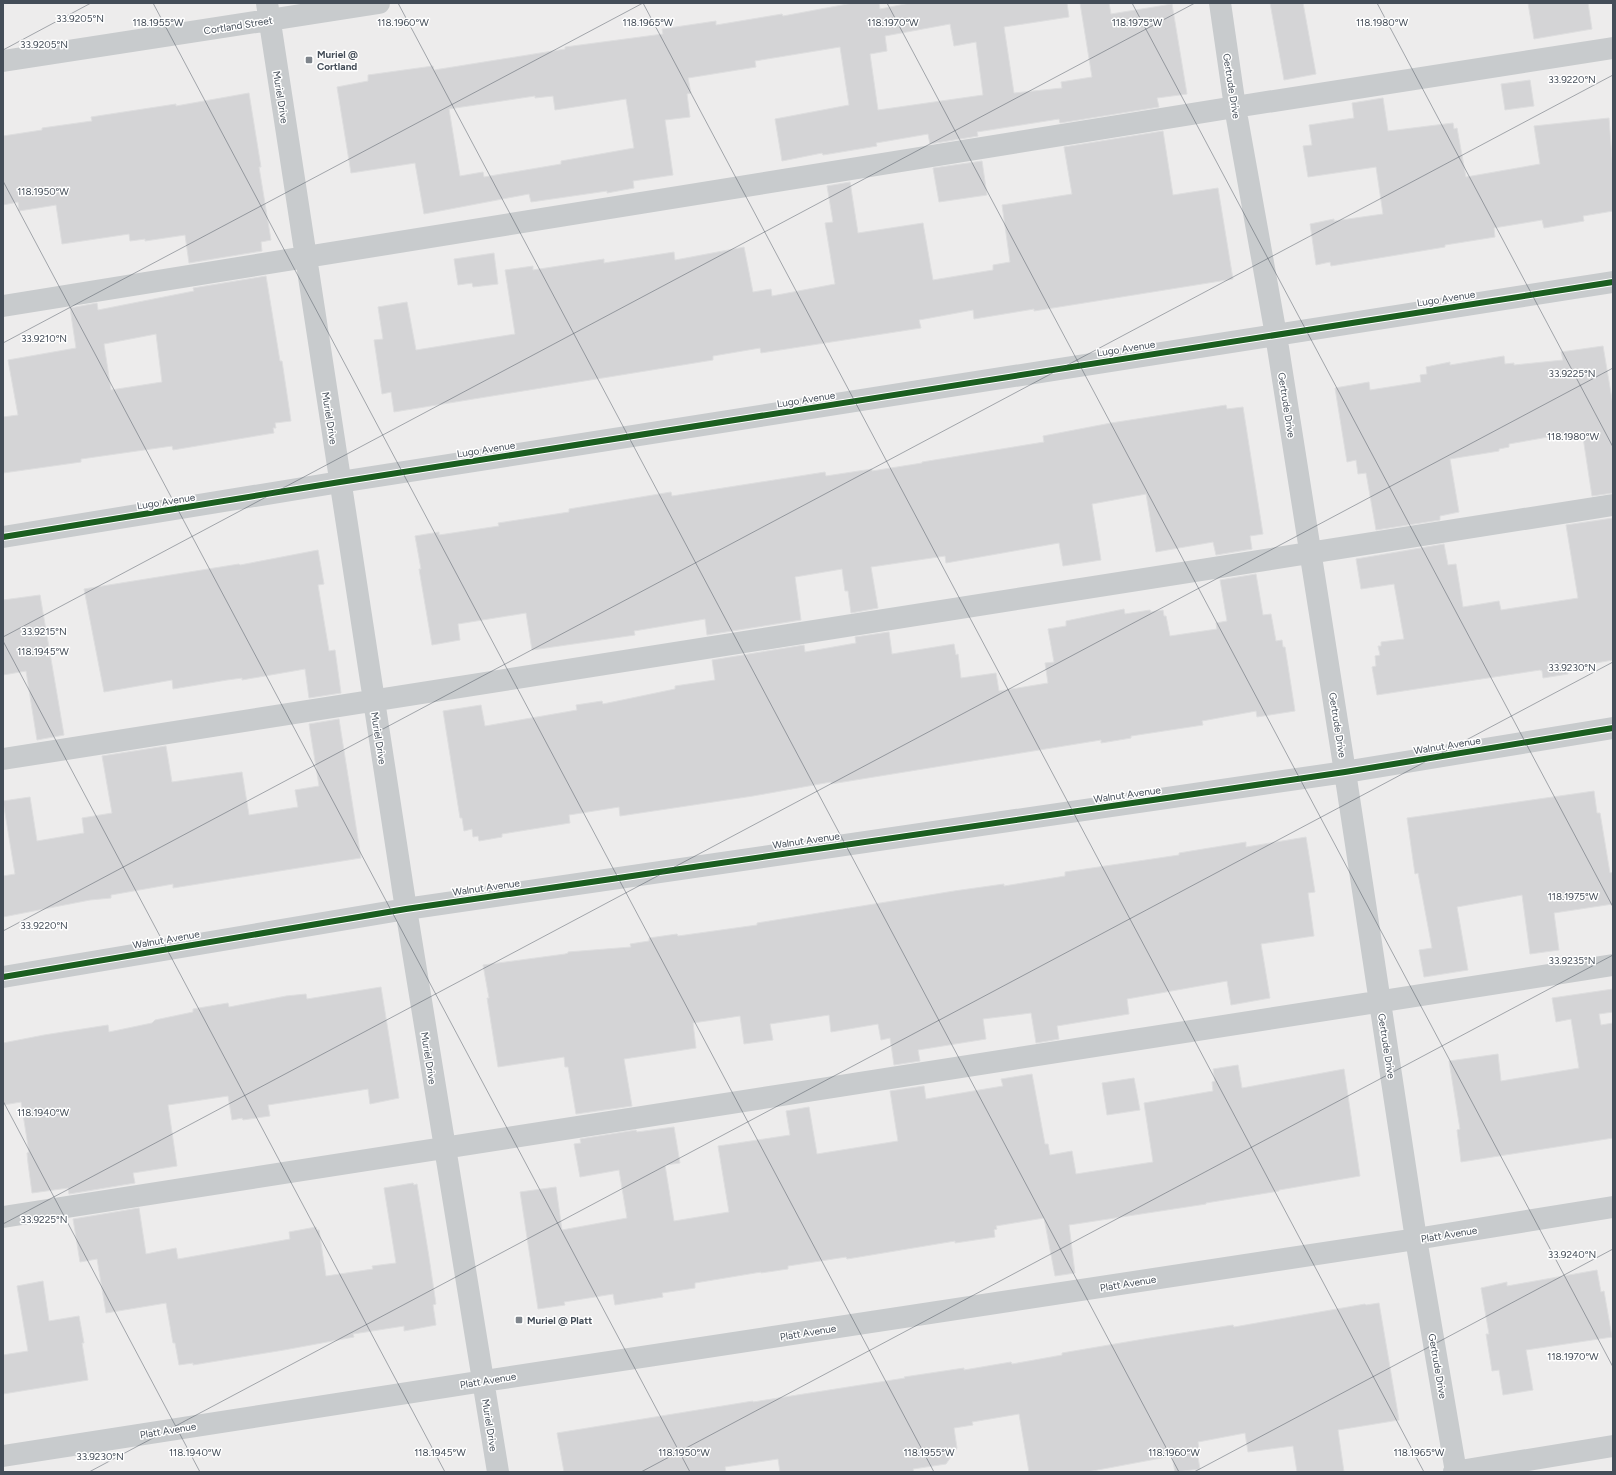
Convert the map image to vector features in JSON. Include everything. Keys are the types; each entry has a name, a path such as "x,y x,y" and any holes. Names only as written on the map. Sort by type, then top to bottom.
{"street":[{"name":"Cortland Street","path":"3,61 268,12 379,3"},
{"name":"Gertrude Drive","path":"1220,3 1235,107 1276,335 1346,772 1416,1239 1455,1472"},
{"name":"Muriel Drive","path":"268,12 373,700 444,1147 498,1472"},
{"path":"3,306 305,256 1613,48"},
{"name":"Lugo Avenue","path":"3,537 340,482 1613,282"},
{"path":"3,759 1613,504"},
{"name":"Walnut Avenue","path":"3,977 406,909 1346,772 1613,728"},
{"path":"3,1217 444,1147 1380,1003 1613,965"},
{"name":"Platt Avenue","path":"3,1456 1416,1239 1613,1207"},
{"path":"1455,1472 1613,1446"}],"building":[{"path":"853,3 879,3 880,9 910,3 1067,3 1069,17 1004,27 1014,93 1062,88 1061,82 1092,77 1080,3 1109,3 1111,14 1172,4 1187,94 1157,98 1159,107 1060,123 1059,119 977,132 978,136 930,144 928,134 876,143 877,146 823,155 822,153 782,161 775,119 849,105 840,47 755,61 756,67 688,78 691,93 687,94 690,117 665,120 673,175 633,181 634,188 607,193 607,191 531,202 529,194 424,214 415,163 351,173 337,87 368,81 368,75 433,66 434,70 565,49 565,47 663,34 662,29 716,21 716,25 782,14 783,16","holes":["950,24 954,46 976,42 983,95 878,110 870,54 887,51 885,36","535,96 535,98 553,96 555,110 626,99 634,148 561,161 561,164 484,177 483,172 460,176 449,109"]},
{"path":"1270,3 1303,3 1316,74 1284,80"},
{"path":"1528,3 1588,3 1592,29 1534,39"},
{"path":"1530,80 1534,106 1505,110 1501,84"},
{"path":"249,93 271,240 261,242 262,251 189,263 185,235 145,241 145,239 130,241 129,234 62,244 56,205 19,211 18,202 3,205 3,136 42,130 42,128 92,121 91,117 176,104 176,106"},
{"path":"1383,98 1388,131 1453,123 1454,129 1457,128 1466,177 1540,164 1534,126 1609,118 1613,171 1613,211 1583,216 1584,221 1544,228 1542,220 1494,228 1495,237 1445,245 1445,247 1331,266 1330,262 1316,265 1310,224 1334,219 1334,221 1383,214 1376,167 1308,177 1303,146 1312,145 1309,125 1354,118 1352,103"},
{"path":"1163,131 1173,195 1218,188 1233,279 1034,311 1034,309 974,319 973,310 919,320 921,328 761,353 760,348 713,356 713,360 394,412 391,392 382,394 374,340 383,339 378,307 407,302 416,350 515,334 505,270 533,266 533,270 604,259 604,263 674,252 675,260 744,247 753,292 771,289 772,296 835,284 825,223 833,222 827,186 850,182 858,233 923,223 933,280 993,270 993,265 1010,262 1002,205 1072,194 1064,147"},
{"path":"982,161 987,195 939,202 933,168"},
{"path":"494,253 498,284 473,287 472,283 458,285 454,259"},
{"path":"266,276 280,361 282,361 291,421 275,423 276,428 273,428 274,433 173,450 172,446 81,459 81,462 3,473 3,417 18,415 8,360 76,348 70,308 97,303 98,310 194,291 193,288","holes":["156,334 162,382 111,390 104,344"]},
{"path":"1603,346 1613,405 1613,493 1592,496 1582,431 1509,444 1509,447 1499,449 1499,451 1450,459 1459,512 1440,516 1440,520 1376,530 1366,473 1358,474 1356,460 1347,462 1335,388 1369,382 1370,390 1421,382 1420,375 1427,374 1426,367 1450,362 1450,365 1504,356 1505,364 1514,363 1514,365 1563,360 1561,352"},
{"path":"1226,405 1227,409 1243,407 1263,534 1250,536 1252,549 1216,555 1213,542 1156,552 1146,494 1092,504 1101,560 1063,566 1059,543 946,563 945,556 871,567 878,608 851,613 848,591 845,591 842,569 795,577 801,620 707,635 705,619 634,631 635,635 532,650 526,613 458,624 460,640 432,645 415,536 439,532 439,535 499,526 498,523 569,512 569,509 671,492 672,496 825,472 826,476 872,469 872,471 922,463 1044,442 1043,436 1111,423"},
{"path":"1613,518 1613,660 1567,668 1568,674 1543,678 1542,671 1540,670 1377,695 1372,667 1376,666 1375,656 1380,655 1378,646 1381,646 1381,642 1404,639 1394,584 1361,589 1356,559 1444,544 1448,565 1456,564 1463,607 1499,601 1501,610 1578,598 1566,525"},
{"path":"318,550 324,584 318,585 329,651 335,650 341,693 309,698 305,669 242,680 242,678 173,689 172,680 104,692 84,589 240,565"},
{"path":"1256,574 1263,615 1271,614 1276,641 1282,640 1283,647 1285,647 1295,711 1257,717 1256,711 1202,721 1203,725 1131,736 1131,738 1101,743 1101,740 831,784 831,782 753,796 620,816 619,807 569,815 570,823 502,834 502,837 479,841 478,836 473,837 472,829 464,831 462,818 460,818 443,711 481,705 485,726 577,710 576,705 602,701 603,704 675,689 675,686 715,680 712,660 804,645 805,652 856,643 855,637 889,632 892,654 954,644 956,655 958,654 961,678 996,673 999,691 1048,683 1045,663 1054,662 1048,629 1066,626 1066,621 1124,609 1125,614 1150,610 1151,612 1163,610 1164,616 1166,616 1170,636 1217,629 1216,623 1227,621 1220,580"},
{"path":"40,595 64,735 37,740 26,671 3,675 3,600"},
{"path":"339,719 361,858 173,888 173,884 111,895 111,898 90,900 3,917 3,876 15,874 3,801 30,797 37,841 84,833 82,818 112,813 102,756 166,746 172,782 242,772 249,815 298,807 295,790 319,786 309,724"},
{"path":"1594,791 1597,813 1600,813 1610,873 1613,872 1613,904 1554,913 1559,950 1530,954 1522,895 1457,907 1468,970 1424,977 1419,950 1432,948 1418,873 1415,874 1407,818"},
{"path":"1306,837 1315,892 1308,893 1314,936 1261,944 1270,998 1231,1005 1227,981 1127,999 1129,1014 1057,1026 1059,1039 1036,1043 1031,1013 983,1019 986,1039 918,1050 920,1061 894,1065 890,1038 881,1040 878,1024 831,1032 829,1015 770,1024 773,1040 744,1044 740,1016 693,1023 696,1048 624,1059 632,1106 576,1114 568,1067 565,1067 564,1057 498,1067 483,965 565,954 568,952 631,947 630,944 649,941 649,938 677,934 678,936 757,925 757,923 954,891 1004,884 1004,886 1065,876 1065,872 1179,855 1179,853 1246,842 1246,847"},
{"path":"381,987 399,1098 370,1104 368,1089 268,1105 270,1116 243,1120 242,1118 232,1120 228,1096 168,1105 177,1166 133,1173 135,1183 69,1194 68,1188 32,1193 27,1153 29,1152 21,1102 3,1105 3,1043 108,1025 109,1032 152,1023 155,1020 193,1012 193,1009 228,1003 229,1007 286,996 306,994 307,999"},
{"path":"1613,989 1613,1012 1599,1014 1601,1025 1613,1023 1613,1138 1461,1162 1457,1130 1460,1129 1449,1061 1498,1054 1501,1081 1579,1068 1571,1019 1556,1022 1552,998"},
{"path":"1238,1065 1242,1088 1344,1069 1360,1176 1206,1204 1069,1225 1075,1273 1055,1276 1044,1218 996,1226 997,1229 994,1230 995,1237 955,1243 955,1241 847,1259 846,1257 788,1266 788,1269 695,1283 695,1288 662,1293 663,1297 615,1305 613,1294 564,1302 565,1305 538,1309 520,1192 556,1187 562,1230 627,1218 619,1170 580,1177 574,1144 581,1143 580,1139 636,1130 637,1132 674,1127 680,1163 665,1165 674,1221 729,1212 718,1146 790,1135 786,1111 809,1107 817,1154 898,1141 890,1091 924,1086 926,1099 1003,1086 1001,1079 1032,1074 1045,1144 1048,1144 1050,1155 1072,1151 1076,1174 1153,1162 1144,1103 1213,1091 1212,1082 1215,1081 1213,1069"},
{"path":"1134,1078 1140,1110 1107,1115 1102,1083"},
{"path":"413,1183 414,1185 417,1184 429,1257 436,1304 433,1305 436,1325 404,1331 404,1326 353,1334 354,1337 284,1350 193,1365 193,1363 179,1365 175,1343 173,1343 166,1303 106,1313 97,1259 80,1262 73,1219 139,1208 146,1254 176,1248 178,1259 290,1239 289,1232 316,1227 317,1230 319,1230 326,1276 373,1269 372,1266 396,1263 384,1188"},
{"path":"1597,1270 1601,1292 1604,1291 1612,1337 1526,1350 1533,1390 1503,1395 1499,1370 1492,1371 1486,1334 1489,1334 1481,1288 1507,1282 1507,1286"},
{"path":"43,1281 49,1321 79,1316 88,1380 3,1394 3,1355 28,1351 17,1286"},
{"path":"1379,1303 1399,1420 1338,1430 1344,1472 1297,1472 1293,1446 1248,1452 1245,1433 1198,1442 1199,1450 1197,1451 1200,1469 1175,1472 1172,1456 1087,1472 1029,1472 1019,1414 972,1422 973,1425 954,1428 957,1448 946,1464 913,1469 914,1472 780,1472 778,1459 725,1467 726,1472 564,1472 557,1433 905,1378 904,1377 964,1368 964,1370 1011,1362 1012,1364 1062,1355 1062,1353 1150,1338 1233,1325 1234,1327 1365,1304"}],"cycle path":[{"path":"3,537 340,482 1613,282"},
{"path":"3,977 406,909 1345,772 1613,728"}],"place":[{"name":"Muriel @ Cortland","path":"309,60"},
{"name":"Muriel @ Platt","path":"519,1320"}]}
